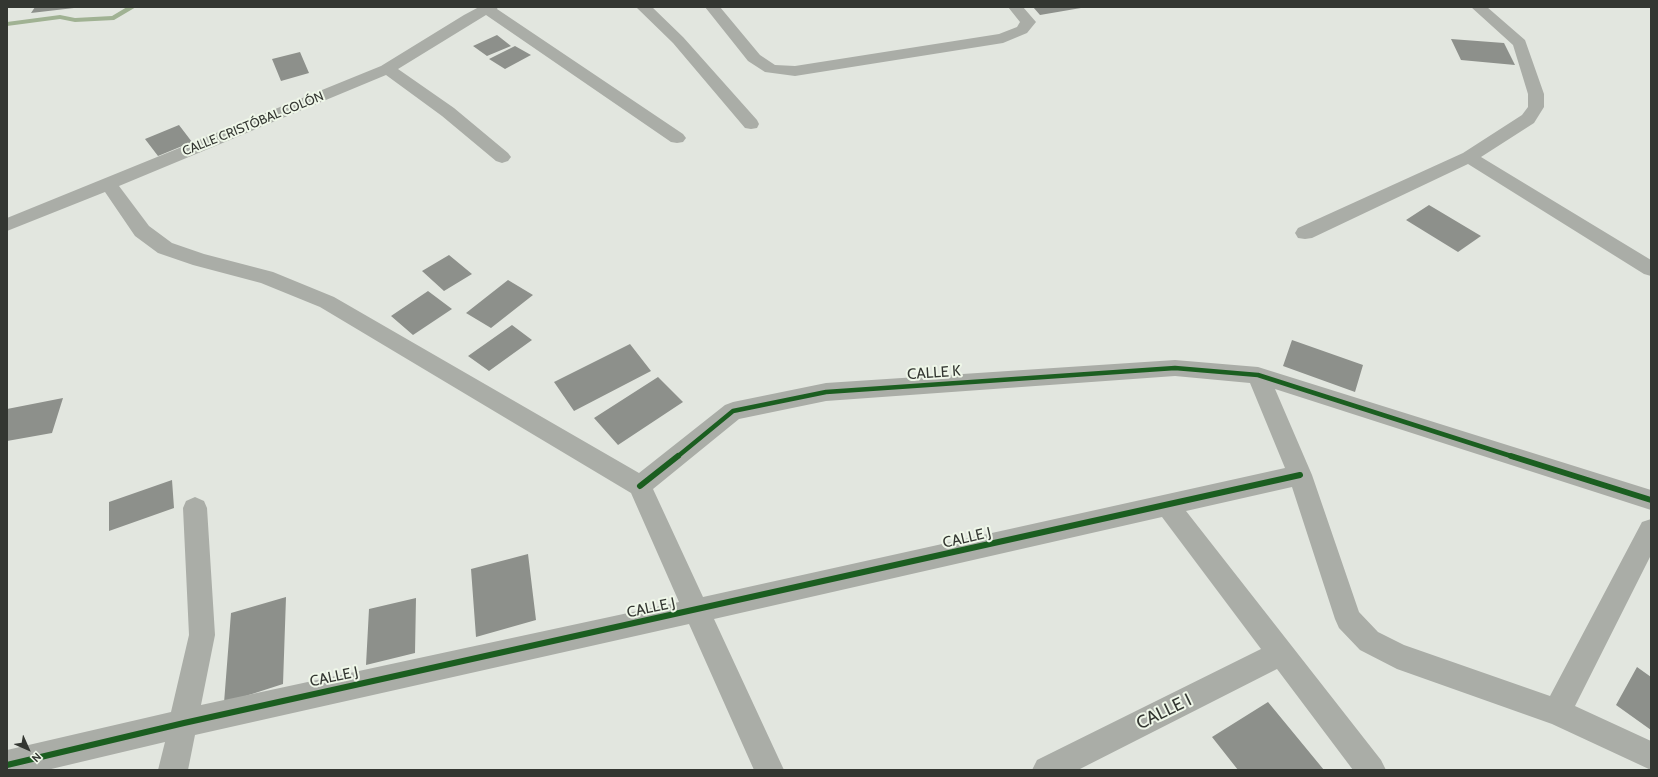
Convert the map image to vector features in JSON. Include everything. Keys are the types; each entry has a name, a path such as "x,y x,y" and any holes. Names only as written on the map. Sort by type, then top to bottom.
{"street":[{"path":"642,7 678,40 751,124"},
{"path":"712,7 754,58 771,69 795,71 1003,38 1022,30 1028,22 1014,7"},
{"path":"1305,233 1469,157 1528,119 1536,107 1536,94 1520,43 1478,7"},
{"path":"489,8 677,138"},
{"name":"CALLE CRISTÓBAL COLÓN","path":"7,225 387,69 469,18 489,8"},
{"path":"387,69 448,112 502,157"},
{"path":"1469,157 1651,269"},
{"path":"108,183 142,231 165,248 200,260 266,277 327,302 640,486 698,610 769,770"},
{"name":"CALLE K","path":"640,486 733,411 826,392 1175,368 1258,375 1651,500"},
{"path":"1258,375 1300,475 1348,619 1370,641 1397,656 1557,712 1651,756"},
{"name":"CALLE J","path":"7,765 184,723 1300,475"},
{"path":"1167,505 1371,770"},
{"path":"173,770 202,635 195,508"},
{"path":"1557,712 1651,530"},
{"name":"CALLE I","path":"1047,770 1281,653"},
{"path":"1647,770 1651,766"}],"building":[{"path":"35,7 74,7 74,8 31,13"},
{"path":"1033,7 1081,7 1081,8 1040,15"},
{"path":"497,35 511,46 487,56 473,46"},
{"path":"1451,39 1504,43 1515,65 1461,60"},
{"path":"515,46 531,55 505,69 489,59"},
{"path":"300,52 309,73 281,81 272,59"},
{"path":"179,125 192,142 158,156 145,139"},
{"path":"1429,205 1481,236 1458,252 1406,220"},
{"path":"449,255 472,274 444,291 422,271"},
{"path":"508,280 533,295 491,328 466,313"},
{"path":"428,291 452,309 413,335 391,316"},
{"path":"512,325 532,340 489,371 468,356"},
{"path":"1292,340 1363,365 1355,392 1283,366"},
{"path":"630,344 651,371 574,411 554,382"},
{"path":"658,377 683,402 618,445 594,418"},
{"path":"63,398 52,433 7,441 7,409"},
{"path":"172,480 174,508 109,531 109,502"},
{"path":"528,554 536,620 476,637 471,569"},
{"path":"286,597 283,684 224,703 231,613"},
{"path":"416,598 415,653 366,665 369,609"},
{"path":"1637,667 1651,677 1651,730 1616,705"},
{"path":"1268,702 1324,770 1238,770 1212,737"}],"waterway":[{"path":"7,24 60,17 75,20 114,18 132,7"}],"cycle path":[{"path":"640,486 733,411 826,392 1175,368 1258,375 1651,500"},
{"path":"7,765 184,723 1300,475"}]}
